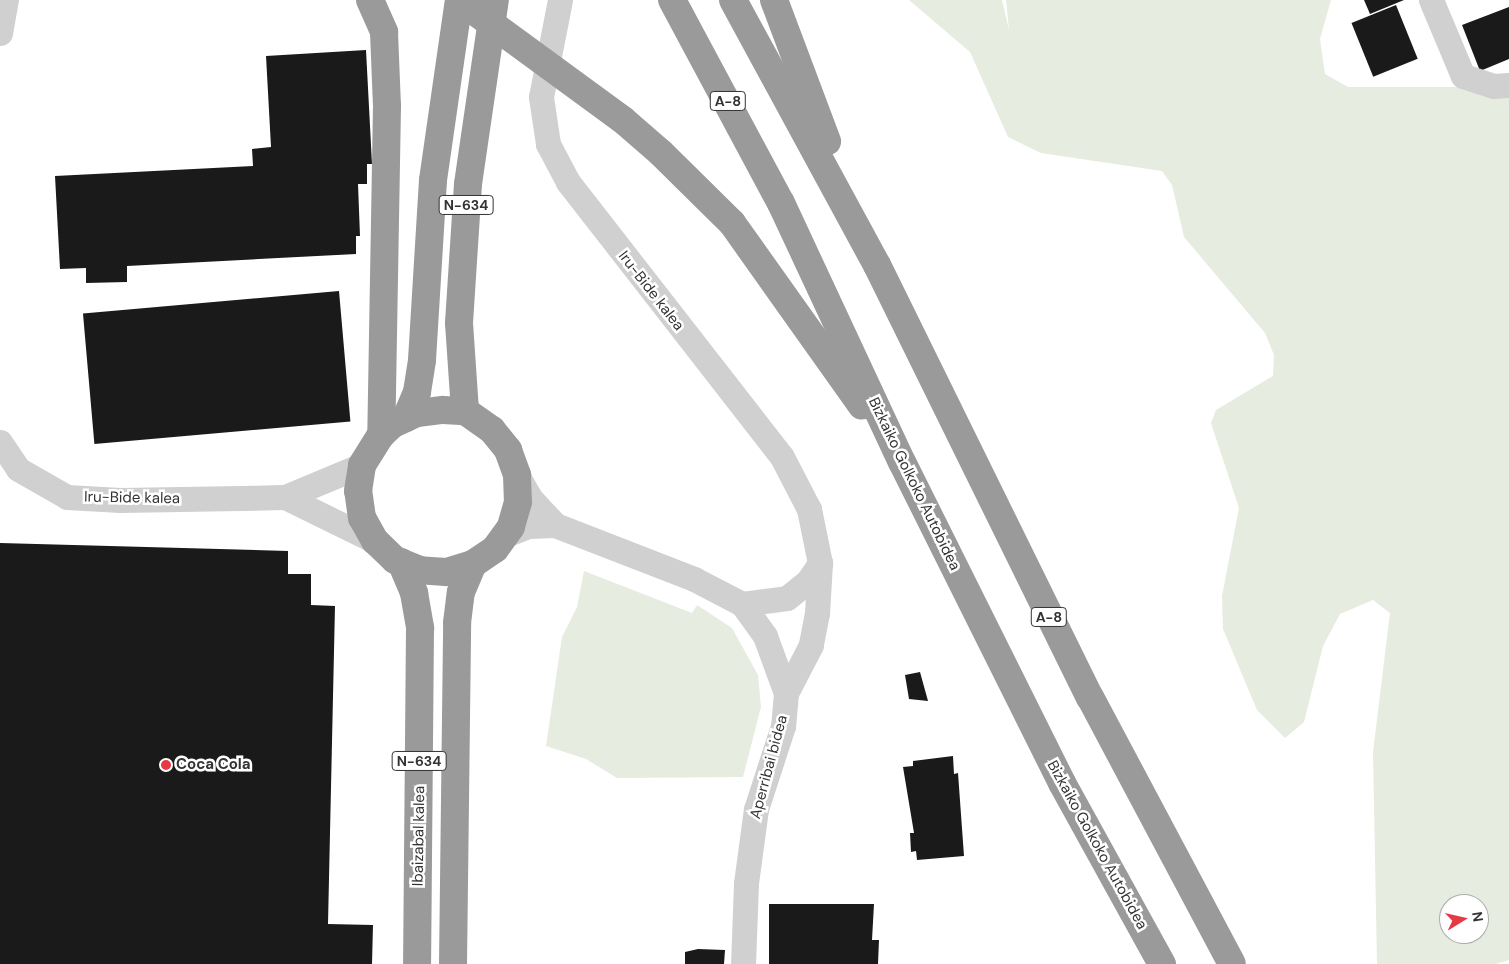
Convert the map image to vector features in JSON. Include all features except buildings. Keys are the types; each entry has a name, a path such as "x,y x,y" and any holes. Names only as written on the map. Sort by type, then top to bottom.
{"highway":[{"path":"370,0 384,32 387,106 381,435"},
{"path":"459,0 623,120 661,153 732,223 902,462"},
{"name":"N-634","path":"406,418 417,392 422,360 433,180 459,0"},
{"name":"N-634","path":"465,412 459,323 468,184 495,0"},
{"name":"Bizkaiko Golkoko Autobidea","path":"672,0 781,203 902,462 1062,783 1162,964"},
{"name":"A-8","path":"733,0 877,265 1019,559 1232,964"},
{"path":"774,0 877,265"},
{"path":"426,412 465,412 492,430 508,450 517,475 518,502 505,535 494,549 473,564 446,572 420,570 401,562 375,541 362,518 358,491 362,465 381,435 406,418 426,412"},
{"name":"Ibaizabal kalea","path":"401,562 414,593 420,628 417,964"},
{"name":"N-634","path":"453,964 457,623 461,592 473,564"}],"street":[{"path":"0,33 6,0"},
{"name":"Iru-Bide kalea","path":"560,0 541,97 548,144 568,182 782,458 808,509 820,563 818,613 811,645 786,693"},
{"path":"1430,0 1463,76 1493,86 1509,85"},
{"name":"Iru-Bide kalea","path":"0,442 18,469 67,497 120,500 285,497"},
{"path":"285,497 362,465"},
{"path":"517,475 531,499 555,525"},
{"path":"285,497 375,541"},
{"path":"505,535 529,526 555,525"},
{"name":"Aperribai bidea","path":"555,525 694,579 742,604 765,636 786,693 783,726 756,809 746,883 743,964"},
{"path":"742,604 787,598 808,581 820,563"}],"shaded area":[{"path":"909,0 1002,0 1009,30 1006,0 1331,0 1320,39 1325,74 1348,87 1509,87 1509,960 1496,964 1377,964 1373,752 1390,613 1373,600 1340,614 1323,646 1304,722 1285,738 1257,710 1223,629 1222,596 1239,508 1211,423 1216,410 1273,376 1274,355 1265,333 1184,237 1172,185 1162,171 1041,153 1008,137 970,52"},
{"path":"584,571 692,613 697,605 732,628 758,675 761,707 743,777 617,778 586,759 546,746 562,637 577,607"}],"place":[{"name":"Coca Cola","path":"166,765"}]}
